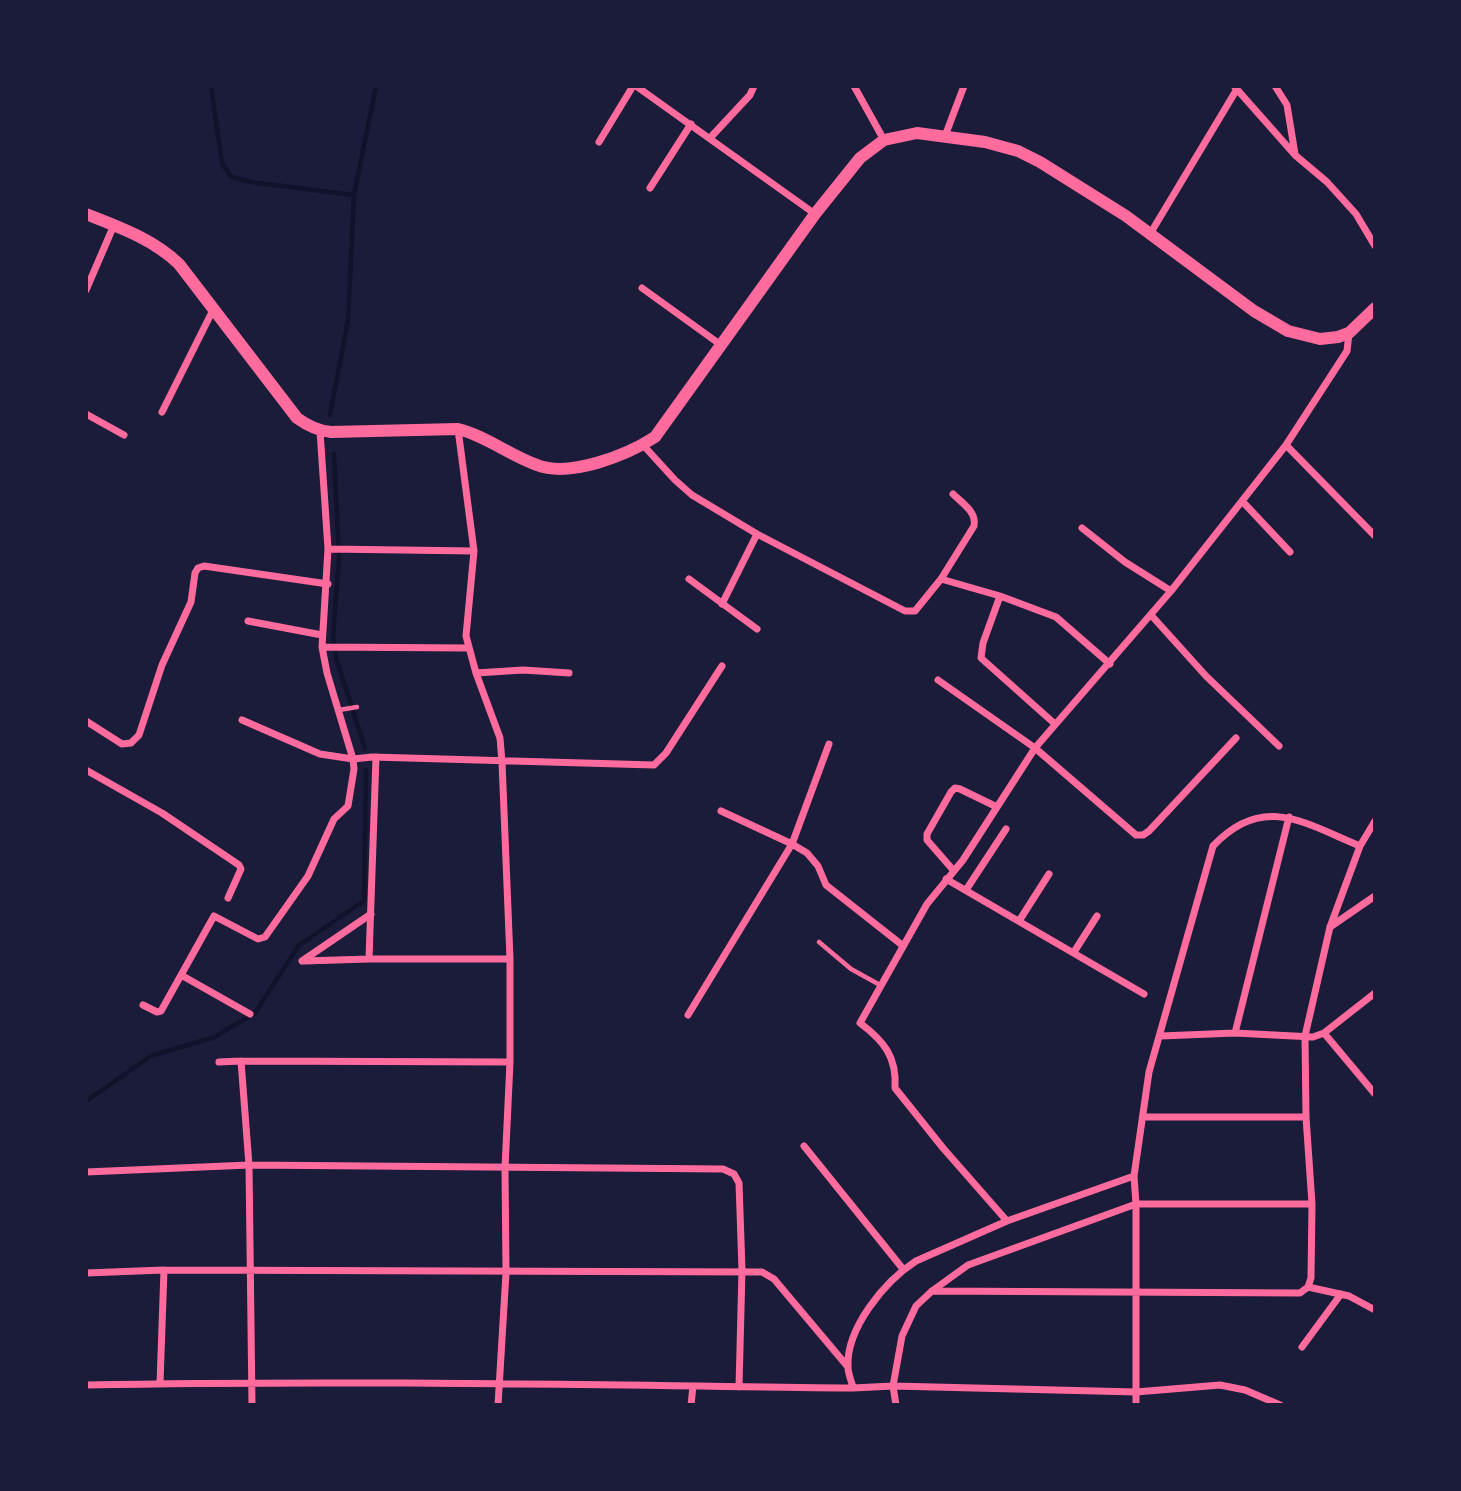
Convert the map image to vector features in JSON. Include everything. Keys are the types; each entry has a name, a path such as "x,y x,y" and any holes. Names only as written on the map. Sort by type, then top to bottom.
{"main road":[{"path":"86,214 166,252 179,264 297,418 320,431 458,429 473,433 535,465 556,469 583,466 643,445 655,438 815,214 860,158 884,140 917,133 1004,147 1040,162 1100,199 1254,311 1288,331 1320,339 1349,333 1375,308"}],"street":[{"path":"599,142 634,86 815,214"},
{"path":"710,138 750,95 754,86"},
{"path":"855,86 884,140"},
{"path":"945,136 964,86"},
{"path":"1275,86 1286,105 1295,155"},
{"path":"1150,235 1236,88 1295,155 1327,182 1356,214 1375,246"},
{"path":"650,188 691,124"},
{"path":"86,290 114,225"},
{"path":"642,288 721,345"},
{"path":"162,412 213,310"},
{"path":"1007,1221 895,1088 896,1078 888,1048 860,1023 927,904 954,871 1035,748 1171,591 1286,445 1347,351 1349,333"},
{"path":"86,414 124,435"},
{"path":"458,429 474,551 466,636 499,738 502,762 510,958 510,1062 505,1168 506,1273 498,1405"},
{"path":"143,1005 161,1011 214,916 258,939 265,937 308,876 334,819 348,806 353,759 322,635 328,584 336,549 320,431"},
{"path":"643,445 684,489 757,534 905,611 915,611 941,579 974,526 972,512 953,494"},
{"path":"1286,445 1375,536"},
{"path":"1242,501 1290,552"},
{"path":"1082,528 1125,562 1171,591"},
{"path":"722,604 757,534"},
{"path":"336,549 474,551"},
{"path":"86,721 122,744 131,743 139,735 162,666 191,602 198,568 204,566 328,584"},
{"path":"689,579 757,629"},
{"path":"941,579 1000,596 1056,617 1110,664"},
{"path":"1000,596 982,643 981,658 1055,724"},
{"path":"1151,615 1206,676 1279,746"},
{"path":"248,621 322,635"},
{"path":"326,647 468,648"},
{"path":"242,720 320,754 353,759 376,757 654,765 666,753 722,666"},
{"path":"476,673 523,670 569,673"},
{"path":"938,680 1035,748 1136,835 1149,831 1236,738"},
{"path":"688,1015 792,844 829,744"},
{"path":"369,959 376,757"},
{"path":"86,770 162,813 239,865 241,869 228,898"},
{"path":"954,871 927,840 927,834 951,792 955,788 960,789 997,807"},
{"path":"721,811 792,844 815,861 826,885 902,945"},
{"path":"1136,1405 1136,1204 1133,1176 1150,1072 1213,846 1238,824 1255,817 1289,817 1360,846"},
{"path":"1235,1033 1289,817"},
{"path":"932,1291 1300,1293 1308,1287 1311,1278 1312,1204 1306,1117 1305,1036 1330,928 1360,846 1375,821"},
{"path":"966,890 1006,829"},
{"path":"1020,921 1049,874"},
{"path":"946,879 1144,994"},
{"path":"1330,928 1375,896"},
{"path":"371,914 302,961 510,958"},
{"path":"1074,952 1097,916"},
{"path":"181,975 250,1013"},
{"path":"1161,1036 1235,1033 1313,1037 1324,1033 1375,993"},
{"path":"1324,1033 1372,1084 1375,1094"},
{"path":"241,1061 250,1165 252,1405"},
{"path":"219,1062 510,1062"},
{"path":"1143,1116 1306,1117"},
{"path":"804,1146 903,1269"},
{"path":"86,1172 250,1165 723,1169 734,1174 738,1183 742,1270 739,1387"},
{"path":"853,1388 848,1367 862,1317 903,1269 1007,1221 1133,1176"},
{"path":"896,1405 893,1386 902,1336 916,1306 968,1265 1136,1204 1312,1204"},
{"path":"86,1273 164,1270 506,1273 742,1270 769,1274 848,1367"},
{"path":"160,1383 164,1270"},
{"path":"1308,1287 1341,1294 1375,1310"},
{"path":"1302,1347 1341,1294"},
{"path":"86,1385 499,1382 739,1387 893,1386 1136,1392 1232,1386 1280,1405"},
{"path":"691,1405 692,1385"}],"lane":[{"path":"342,710 355,708"},
{"path":"819,942 851,969 880,985"}],"waterway":[{"path":"211,86 222,163 231,177 354,195"},
{"path":"330,415 348,320 354,195 376,86"},
{"path":"334,454 339,558 333,636 336,658 365,748"},
{"path":"86,1101 151,1056 215,1037 255,1013 299,945 364,901 366,770"}]}
